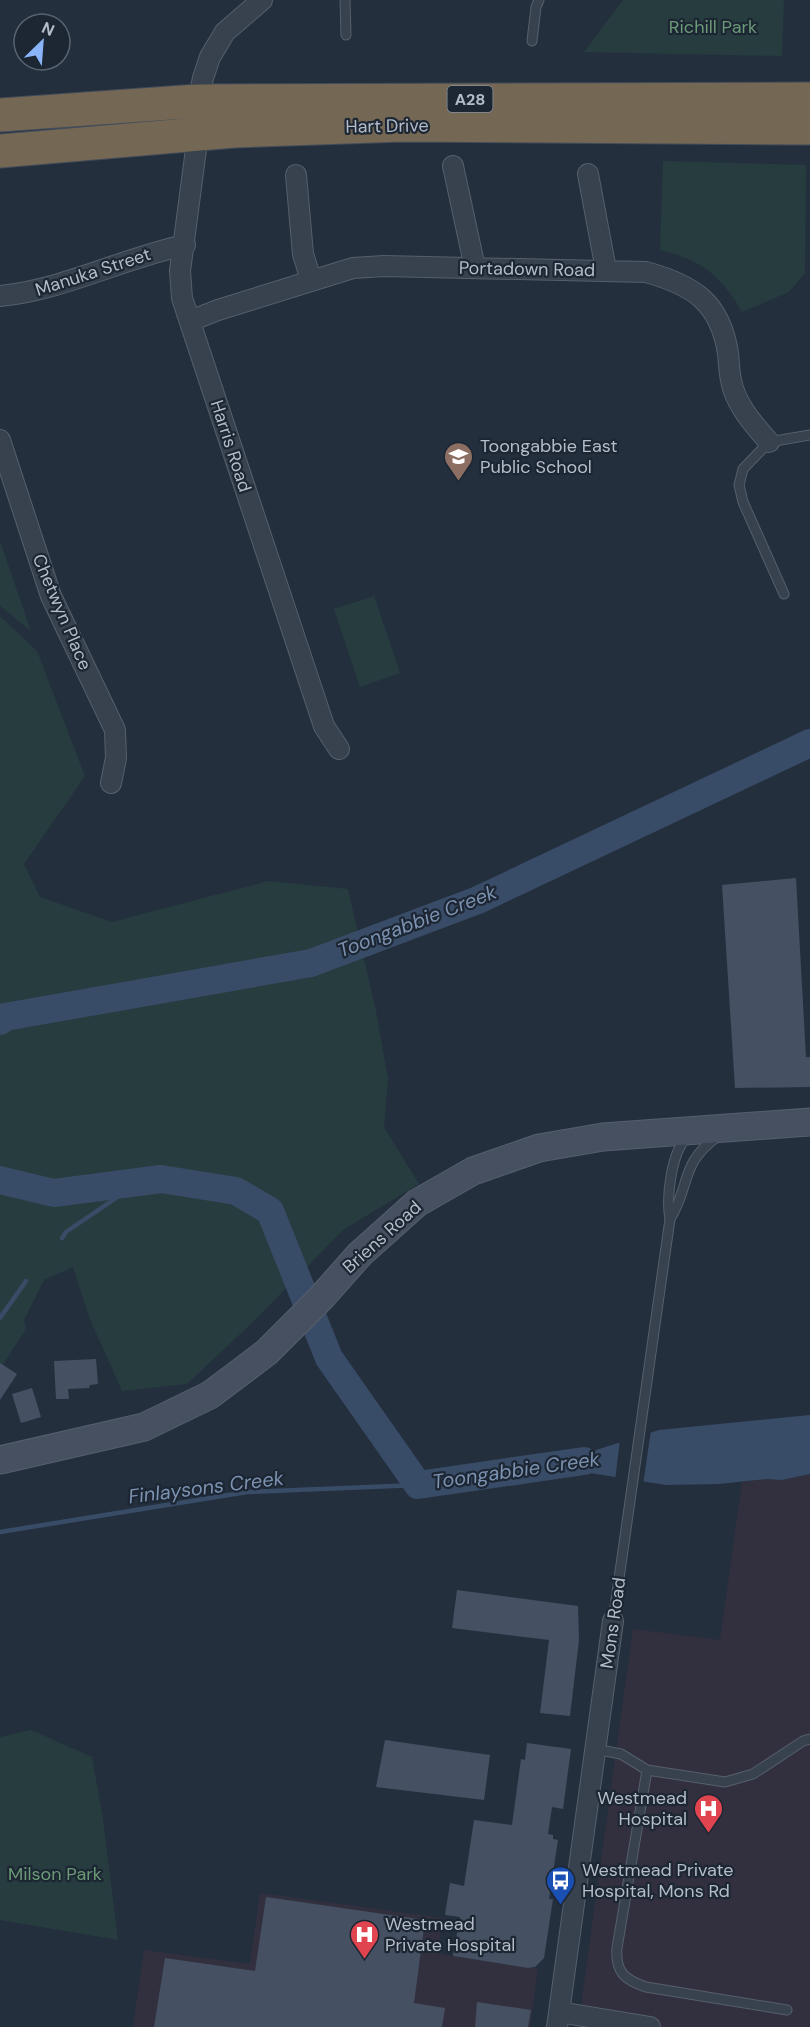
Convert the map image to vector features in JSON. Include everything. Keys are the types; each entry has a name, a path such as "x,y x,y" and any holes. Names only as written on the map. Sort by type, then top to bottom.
{"highway":[{"name":"Hart Drive","path":"0,116 198,100 810,99"},
{"name":"Hart Drive","path":"0,151 234,130 404,125 810,128"}],"street":[{"name":"Harris Road","path":"262,0 225,32 210,57 198,100 198,134 180,271 182,298 324,726 339,749"},
{"path":"453,166 475,268"},
{"path":"588,174 606,270"},
{"path":"297,175 303,254 311,280"},
{"name":"Manuka Street","path":"0,296 26,294 155,251 185,245"},
{"name":"Portadown Road","path":"190,321 218,310 353,268 384,266 646,272 675,280 692,290 710,306 721,323 728,352 731,382 747,417 769,442"},
{"name":"Chetwyn Place","path":"0,440 51,596 115,730 116,758 111,783"},
{"name":"Briens Road","path":"0,1460 144,1426 210,1395 267,1352 320,1299 360,1254 417,1203 473,1171 539,1148 603,1137 810,1122"},
{"name":"Mons Road","path":"558,2019 613,1621"},
{"path":"558,2019 650,2027"}],"lane":[{"path":"345,0 346,35"},
{"path":"532,41 539,0"},
{"path":"784,594 743,502 739,485 744,469 769,442 810,435"},
{"name":"Mons Road","path":"670,1220 679,1205 681,1191 695,1156 707,1143 731,1127"},
{"name":"Mons Road","path":"613,1621 670,1220 668,1207 674,1163 678,1148 694,1130"},
{"path":"595,1749 621,1754 647,1770 725,1782 753,1774 803,1741 810,1739"},
{"path":"647,1770 617,1948 616,1960 621,1973 633,1983 646,1987 787,2010"}],"shaded area":[{"name":"Westmead Hospital","path":"810,1474 810,2027 578,2027 633,1629 720,1640 742,1482 782,1480"},
{"name":"Westmead Private Hospital","path":"260,1893 443,1918 438,1954 538,1969 530,2027 133,2027 144,1950 250,1964"}],"green space":[{"name":"Richill Park","path":"623,0 784,0 782,56 584,52"},
{"path":"663,161 806,165 805,273 789,292 742,312 726,288 708,271 687,259 660,250"},
{"path":"0,541 31,631 0,606"},
{"path":"374,596 400,673 360,687 334,609"},
{"path":"0,616 37,651 85,776 24,864 40,897 112,922 268,881 348,889 376,1011 388,1079 384,1127 419,1184 343,1230 255,1320 187,1384 122,1391 89,1317 73,1267 44,1280 24,1320 26,1329 0,1369"},
{"name":"Milson Park","path":"31,1730 92,1757 103,1819 118,1940 0,1920 0,1737"}],"water":[{"name":"Toongabbie Creek","path":"810,1415 810,1474 782,1480 666,1485 546,1466 659,1430"}],"pier":[{"path":"651,1430 643,1485 615,1481 620,1439"}],"building":[{"path":"796,878 806,1057 810,1057 810,1087 735,1088 722,885"},
{"path":"96,1359 98,1384 90,1385 89,1388 68,1389 69,1399 56,1399 54,1361"},
{"path":"0,1363 17,1374 0,1400"},
{"path":"32,1388 41,1417 21,1423 12,1394"},
{"path":"457,1590 578,1606 579,1640 570,1716 540,1713 549,1640 452,1628"},
{"path":"385,1740 490,1755 484,1800 376,1787"},
{"path":"527,1743 571,1749 563,1809 552,1807 548,1834 558,1840 549,1899 553,1899 544,1958 535,1967 528,1968 453,1956 460,1917 445,1915 450,1883 464,1886 474,1820 512,1825 521,1759 525,1760"},
{"name":"Westmead Private Hospital","path":"266,1897 425,1920 414,2003 445,2008 442,2027 154,2027 165,1958 255,1971"},
{"path":"477,2002 531,2010 528,2027 475,2027"}],"waterway":[{"name":"Toongabbie Creek","path":"0,1021 5,1017 311,963 478,900 810,743"},
{"name":"Toongabbie Creek","path":"0,1180 54,1193 161,1179 236,1191 270,1211 329,1358 418,1485 584,1461"},
{"path":"62,1238 66,1232 141,1181"},
{"path":"0,1318 26,1281"},
{"name":"Finlaysons Creek","path":"0,1532 247,1492 418,1485"}],"place":[{"name":"Toongabbie East Public School","path":"459,482"},
{"name":"Westmead Hospital","path":"708,1834"},
{"name":"Westmead Private Hospital, Mons Rd","path":"561,1906"},
{"name":"Westmead Private Hospital","path":"364,1960"}]}
